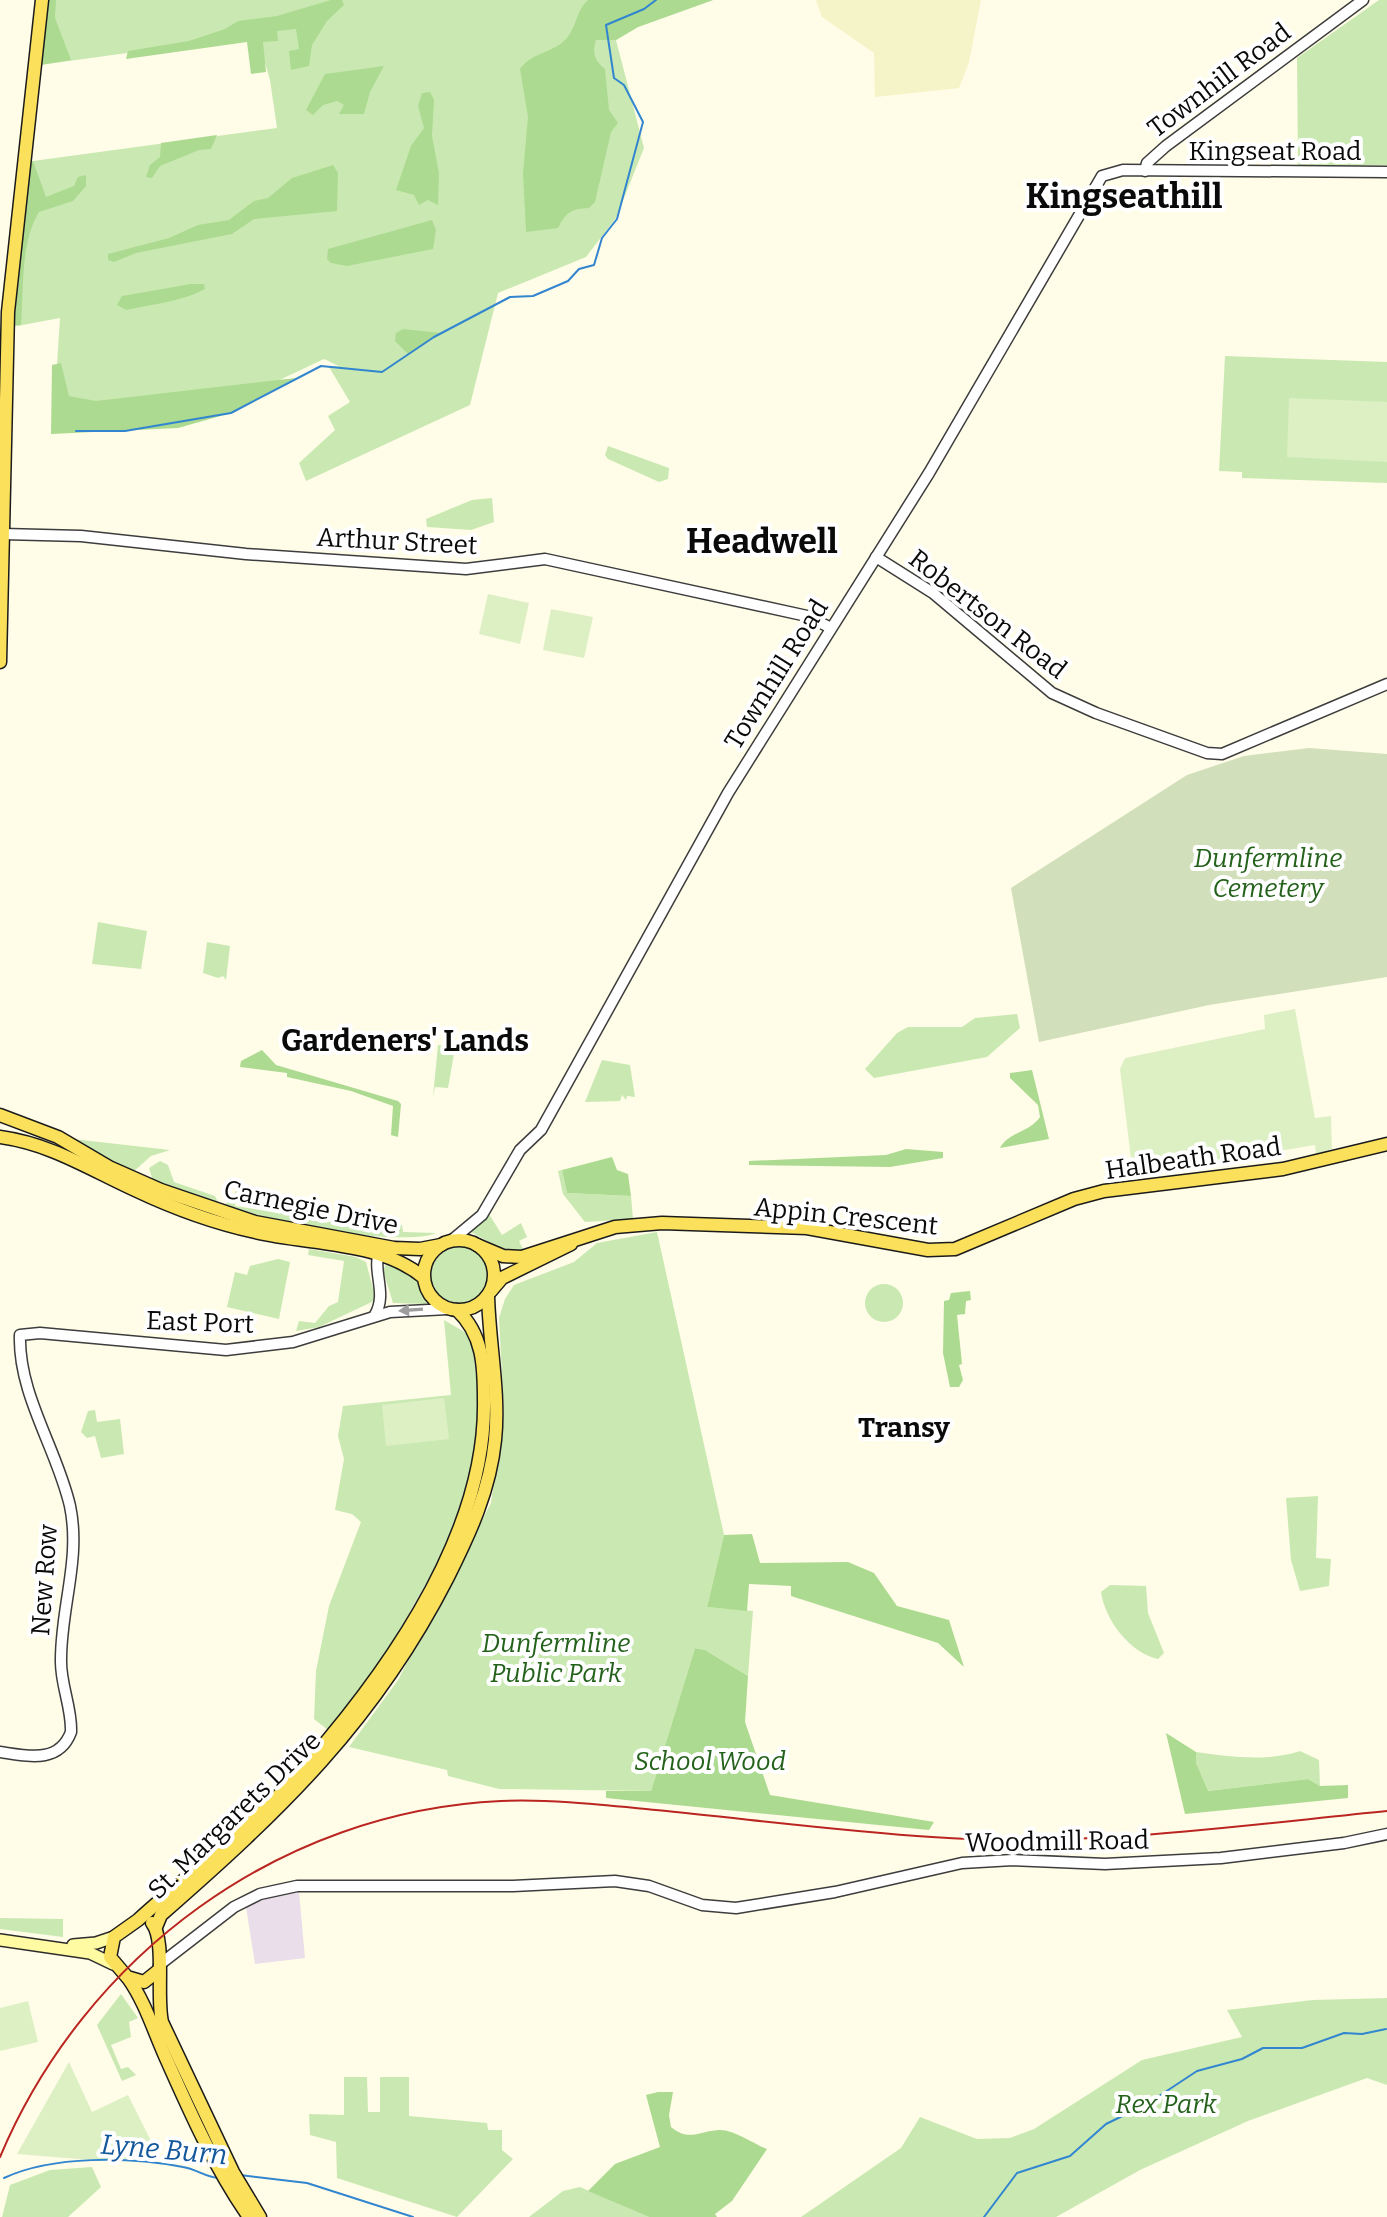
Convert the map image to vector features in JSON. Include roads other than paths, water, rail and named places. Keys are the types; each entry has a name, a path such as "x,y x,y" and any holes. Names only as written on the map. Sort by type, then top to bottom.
{"main road":[{"path":"0,662 8,312 42,0"},
{"name":"Carnegie Drive","path":"0,1115 58,1137 118,1172 208,1208 255,1222 379,1249 405,1262 423,1277"},
{"name":"Carnegie Drive","path":"0,1137 55,1149 134,1190 205,1218 254,1232 379,1249 420,1249 446,1242"},
{"name":"Halbeath Road","path":"1009,1228 1074,1199 1104,1191 1283,1169 1387,1144"},
{"name":"Appin Crescent","path":"477,1245 503,1256 522,1257 615,1227 662,1223 786,1226 943,1250 967,1246 1009,1228"},
{"name":"Appin Crescent","path":"489,1293 502,1278 557,1254 580,1238"},
{"path":"446,1242 477,1245 493,1266 489,1293 481,1304 452,1310 431,1297 423,1277 429,1256 446,1242"},
{"name":"St. Margarets Drive","path":"157,1933 161,1915 290,1799 341,1742 391,1677 421,1614 482,1505 491,1467 495,1411 489,1293"},
{"name":"St. Margarets Drive","path":"432,1595 470,1506 480,1463 484,1374 477,1335 452,1310"},
{"name":"St. Margarets Drive","path":"138,1920 281,1793 364,1696 421,1614"},
{"path":"25,1943 85,1945 114,1937 138,1920 148,1921 157,1933 157,1996 162,2022 249,2217"},
{"path":"113,1964 109,1949 114,1937"},
{"path":"0,1940 90,1953 113,1964 127,1977 142,2000 166,2060 230,2177 260,2217"},
{"path":"127,1977 147,1981 159,1968"}],"street":[{"name":"Townhill Road","path":"1145,171 1147,163 1166,146 1363,0"},
{"name":"Townhill Road","path":"446,1242 482,1215 526,1144 541,1130 728,793 999,355 1096,184 1102,176 1114,171"},
{"name":"Kingseat Road","path":"1114,171 1387,172"},
{"name":"Arthur Street","path":"1,534 81,536 246,554 466,569 545,559 807,616 829,627"},
{"name":"Robertson Road","path":"876,557 933,593 1052,693 1096,713 1207,753 1222,754 1387,684"},
{"path":"375,1315 381,1303 376,1274 379,1249"},
{"name":"East Port","path":"20,1335 40,1333 226,1350 293,1342 375,1315 452,1310"},
{"name":"New Row","path":"0,1752 42,1757 68,1740 72,1723 60,1660 73,1561 74,1529 68,1498 20,1362 20,1335"},
{"name":"Woodmill Road","path":"159,1968 183,1945 234,1907 275,1890 316,1885 610,1881 637,1883 702,1905 736,1908 821,1894 962,1863 1013,1860 1105,1864 1221,1858 1387,1834"},
{"path":"157,1933 169,1949 183,1945"}],"waterway":[{"path":"76,431 125,431 231,413 321,366 382,372 434,337 510,297 533,296 568,281 579,269 594,265 602,238 617,219 643,122 624,85 614,78 606,25 644,9 656,0"},
{"name":"Lyne Burn","path":"984,2217 1017,2173 1070,2156 1106,2124 1147,2104 1197,2071 1242,2059 1263,2048 1302,2048 1344,2033 1362,2034 1386,2029"},
{"name":"Lyne Burn","path":"4,2178 45,2165 92,2160 140,2161 183,2167 218,2178"},
{"name":"Lyne Burn","path":"240,2175 307,2183 413,2217"}],"railway":[{"path":"0,2157 37,2084 83,2018 138,1958 200,1907 268,1865 341,1832 420,1811 501,1801 559,1802 989,1840 1160,1834 1387,1811"}],"district":[{"name":"Kingseathill","path":"1124,196"},
{"name":"Headwell","path":"762,541"},
{"name":"Gardeners' Lands","path":"405,1041"},
{"name":"Transy","path":"904,1427"}],"park label":[{"name":"Dunfermline Cemetery","path":"1268,873"},
{"name":"Dunfermline Public Park","path":"556,1658"},
{"name":"School Wood","path":"710,1761"},
{"name":"Rex Park","path":"1166,2104"}]}
